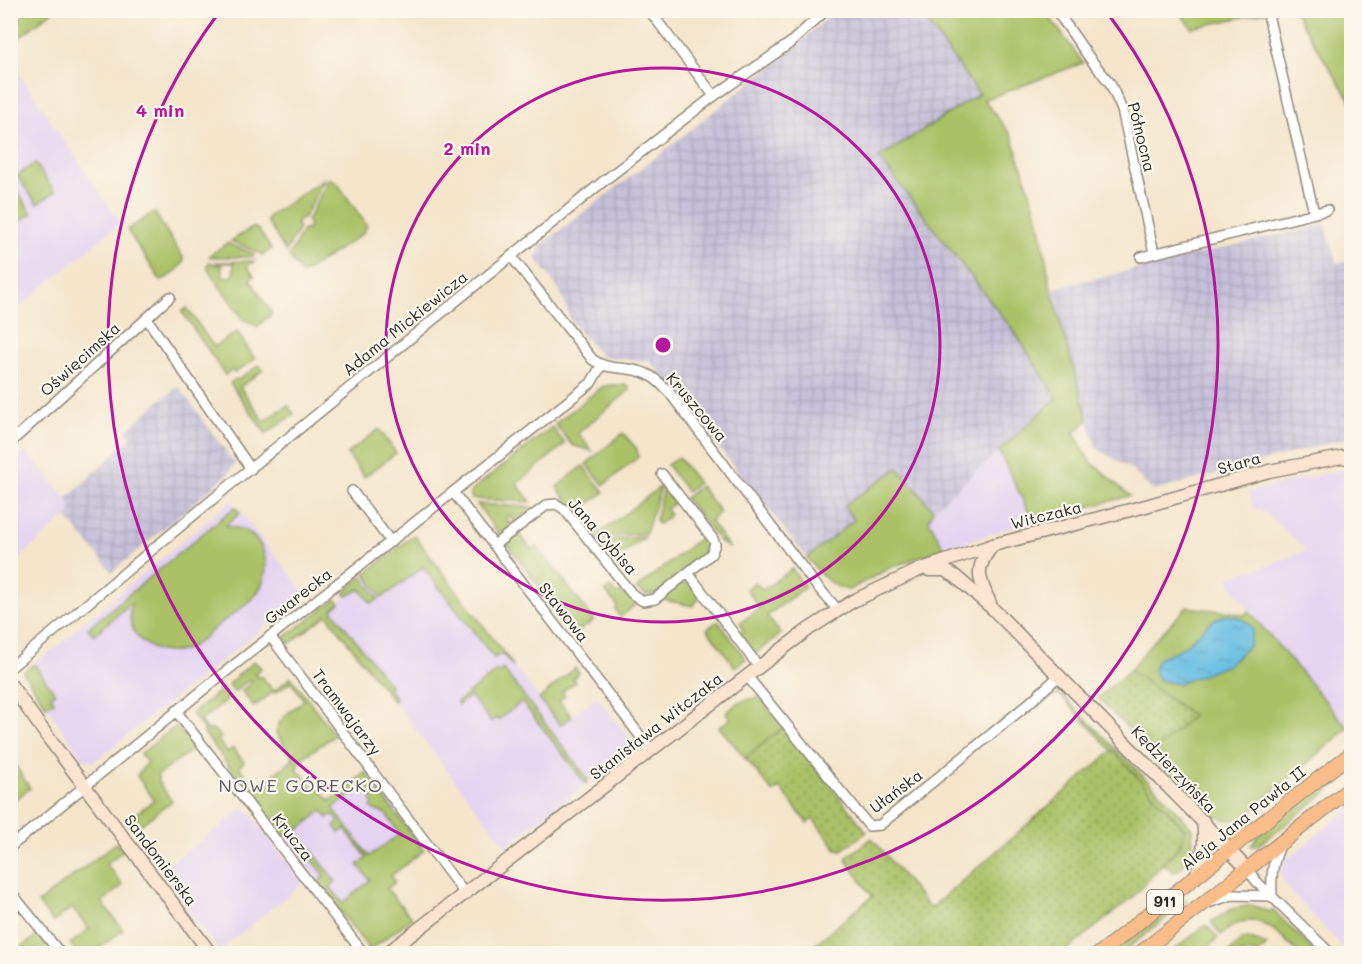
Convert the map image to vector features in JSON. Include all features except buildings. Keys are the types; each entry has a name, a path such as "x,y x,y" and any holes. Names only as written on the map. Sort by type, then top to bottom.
{"main road":[{"name":"Aleja Jana Pawła II","path":"1099,954 1229,848 1352,753"},
{"name":"911","path":"1139,954 1352,787"}],"street":[{"path":"649,10 714,96"},
{"name":"Adama Mickiewicza","path":"10,668 511,256 657,139 789,44 826,10"},
{"name":"Północna","path":"1056,10 1110,83 1122,110 1154,253"},
{"path":"1269,20 1314,213"},
{"path":"1141,256 1327,210"},
{"path":"511,256 582,348 601,366"},
{"name":"Oświęcimska","path":"10,443 170,297"},
{"path":"147,319 251,469"},
{"name":"Gwarecka","path":"10,848 270,636 591,383 601,366"},
{"name":"Kruszcowa","path":"601,366 631,369 657,379 815,584 838,610"},
{"name":"Stara","path":"1137,509 1269,471 1348,456"},
{"name":"Jana Cybisa","path":"494,545 547,505 556,504 564,509 638,600 656,599 711,554 715,544 662,474"},
{"path":"352,491 391,542"},
{"name":"Stawowa","path":"453,492 651,750"},
{"name":"Witczaka","path":"964,555 993,545 1137,509"},
{"name":"Kędzierzyńska","path":"993,545 980,564 979,575 993,609"},
{"name":"Stanisława Witczaka","path":"386,954 809,629 877,589 919,570 964,555"},
{"name":"Kędzierzyńska","path":"919,570 944,570 955,576 993,609 1331,954"},
{"path":"688,573 759,667"},
{"name":"Tramwajarzy","path":"270,636 308,680 465,894"},
{"name":"Ułańska","path":"747,676 869,826 879,825 1031,702 1060,675"},
{"name":"Sandomierska","path":"10,684 211,954"},
{"name":"Krucza","path":"177,711 364,954"},
{"path":"1195,878 1205,841 1203,821"},
{"path":"1203,904 1232,895 1272,896 1271,878 1274,858 1281,843"},
{"path":"10,891 61,954"}],"shaded area":[{"path":"835,11 919,11 979,94 880,158 1016,334 1058,398 933,510 898,468 844,507 854,520 807,558 650,361 602,357 572,323 560,291 536,258 541,245 664,151 792,49"},
{"path":"10,60 120,223 11,314 10,314"},
{"path":"1325,224 1337,263 1351,261 1351,437 1153,491 1131,469 1096,448 1051,289"},
{"path":"179,387 235,464 227,475 112,572 66,517 72,511 67,498 132,437 126,431 165,396"},
{"path":"25,451 67,498 72,511 11,566 10,464"},
{"path":"999,451 1033,521 944,548 929,520 933,510"},
{"path":"1352,467 1352,724 1348,728 1235,592 1229,577 1275,563 1307,550 1259,508 1254,509 1249,492"},
{"path":"231,501 306,594 94,762 83,759 23,672 61,644"},
{"path":"417,541 560,725 597,697 635,746 506,846 325,613"},
{"path":"365,768 424,846 342,915 282,838 366,772"},
{"path":"245,807 303,883 219,951 159,872"},
{"path":"1351,807 1352,953 1349,954 1290,891 1284,883 1281,865"}],"green space":[{"path":"11,10 53,10 53,11 11,44"},
{"path":"919,11 1045,11 1083,63 984,100 1012,136 1039,221 1051,289 1088,420 1074,433 1089,460 1130,496 1033,521 999,451 1057,398 1016,334 879,158 979,94"},
{"path":"1178,11 1272,11 1192,28"},
{"path":"1294,11 1351,11 1351,102"},
{"path":"35,163 55,192 37,204 17,176"},
{"path":"325,178 303,219 299,219 296,224 299,228 286,252 267,221 268,217"},
{"path":"329,178 338,184 367,226 362,234 301,273 289,257 303,230 307,230 309,225 307,221"},
{"path":"10,181 32,213 11,227 10,227"},
{"path":"154,212 184,259 178,269 161,281 127,230"},
{"path":"253,227 258,229 271,249 263,255 231,241"},
{"path":"227,243 254,255 252,257 209,256"},
{"path":"255,261 247,266 254,276 250,279 272,314 257,326 243,319 210,273 207,265 210,262 222,267 223,277 233,277 234,263 223,263 222,265 215,262"},
{"path":"187,308 214,347 237,332 255,359 234,373 232,370 225,375 182,312"},
{"path":"259,365 263,370 240,387 264,421 288,405 294,414 266,434 230,383"},
{"path":"626,385 630,390 578,433 592,451 572,445 555,424 602,387"},
{"path":"552,427 565,444 517,484 531,502 472,499 471,491"},
{"path":"379,429 396,453 364,477 347,454"},
{"path":"623,433 637,449 638,457 604,485 586,464"},
{"path":"678,457 698,483 687,492 667,465"},
{"path":"583,466 604,492 575,512 557,487"},
{"path":"898,468 933,510 929,520 944,548 892,567 849,590 836,586 825,578 807,558 854,520 844,506"},
{"path":"661,486 646,533 595,537"},
{"path":"700,486 720,512 710,521 730,548 719,541 685,498"},
{"path":"665,488 670,490 678,500 666,509 670,515 659,524 655,522"},
{"path":"477,504 530,507 532,509 515,523 509,515 506,518 512,526 501,534"},
{"path":"235,507 240,513 226,526 242,529 251,535 262,549 266,565 263,582 256,595 247,604 197,643 180,651 160,651 143,642 132,627 131,603 94,635 88,628"},
{"path":"519,534 532,550 537,546 594,620 576,633 506,543"},
{"path":"705,534 709,541 708,551 657,594 646,595 636,589"},
{"path":"414,535 512,666 502,653 494,658 423,567 382,598 365,574"},
{"path":"645,537 613,561 598,541"},
{"path":"792,569 805,587 767,616 781,634 756,653 749,650 740,636 743,628 740,623 760,608 746,589 755,582 763,590"},
{"path":"361,576 379,599 371,603 360,589 347,596 344,593"},
{"path":"681,583 690,585 701,596 693,606 660,599"},
{"path":"610,587 615,593 629,594 639,602 620,617 616,610 617,605 605,591"},
{"path":"336,599 340,603 332,610 390,685 389,689 396,698 393,701 327,615 289,644 284,638"},
{"path":"1187,607 1244,615 1249,611 1348,728 1252,811 1234,820 1222,819 1203,809 1150,755 1192,715 1130,670 1151,644"},
{"path":"718,621 746,659 735,667 707,629"},
{"path":"254,661 261,668 255,674 258,678 261,676 274,691 254,707 242,691 252,681 250,679 234,692 228,684"},
{"path":"34,664 55,693 51,696 54,702 46,706 23,672"},
{"path":"575,668 579,673 573,678 575,682 562,692 565,696 559,701 572,717 560,725 539,699"},
{"path":"503,669 588,779 586,784 522,702 498,720 496,718 491,722 470,696 458,705 457,702 497,671"},
{"path":"1130,670 1192,716 1153,753 1098,698"},
{"path":"291,677 335,735 297,762 299,765 296,767 313,789 317,786 330,801 366,772 376,786 367,792 363,787 333,808 369,856 400,834 386,814 371,807 373,802 371,798 380,792 424,850 391,876 395,882 387,889 412,918 370,950 317,883 325,876 291,832 284,838 203,732 204,730 192,714 222,689 228,699 200,721 207,730 214,730 221,737 217,739 227,752 233,748 244,762 239,767 255,788 294,759 276,733 283,718 304,700 291,682 275,693 274,691","holes":["322,811 328,818 333,814 339,821 334,826 339,833 345,829 367,858 358,865 370,880 343,903 330,887 336,882 297,831"]},
{"path":"1054,690 1063,696 1164,797 1192,828 1193,843 1190,856 1178,871 1173,872 1164,864 1180,845 1185,829 1062,697 1058,695 1050,698 1038,708 1037,704"},
{"path":"759,697 784,727 745,758 719,727 730,719 726,713 739,702"},
{"path":"175,727 194,748 158,775 158,782 172,801 135,829 128,820 154,800 137,776 147,762 140,754"},
{"path":"784,727 867,832 842,850 837,849 813,819 807,823 780,788 773,792 745,758"},
{"path":"1113,750 1185,830 1180,845 1133,897 1063,953 805,953 872,896 846,860 872,838 930,909"},
{"path":"11,759 30,788 11,803 11,782 16,778 11,771"},
{"path":"1351,762 1351,773 1257,846 1251,846 1257,837"},
{"path":"116,843 123,851 106,864 123,885 102,902 123,930 92,953 78,953 70,944 89,929 72,908 53,922 38,903"},
{"path":"1183,897 1187,901 1122,953 1113,953"},
{"path":"1251,905 1271,912 1273,910 1316,953 1298,953 1272,929 1253,921 1233,926 1221,935 1211,922 1232,909"},
{"path":"1206,925 1218,938 1202,953 1170,953"},
{"path":"38,935 52,953 11,953 11,937 19,948"},
{"path":"1243,939 1251,939 1267,945 1259,953 1228,953"}],"water":[{"path":"1228,615 1242,619 1253,630 1249,646 1228,665 1178,684 1159,680 1154,670 1158,660 1186,645 1214,620"}],"district":[{"name":"NOWE GÓRECKO","path":"301,786"}]}
